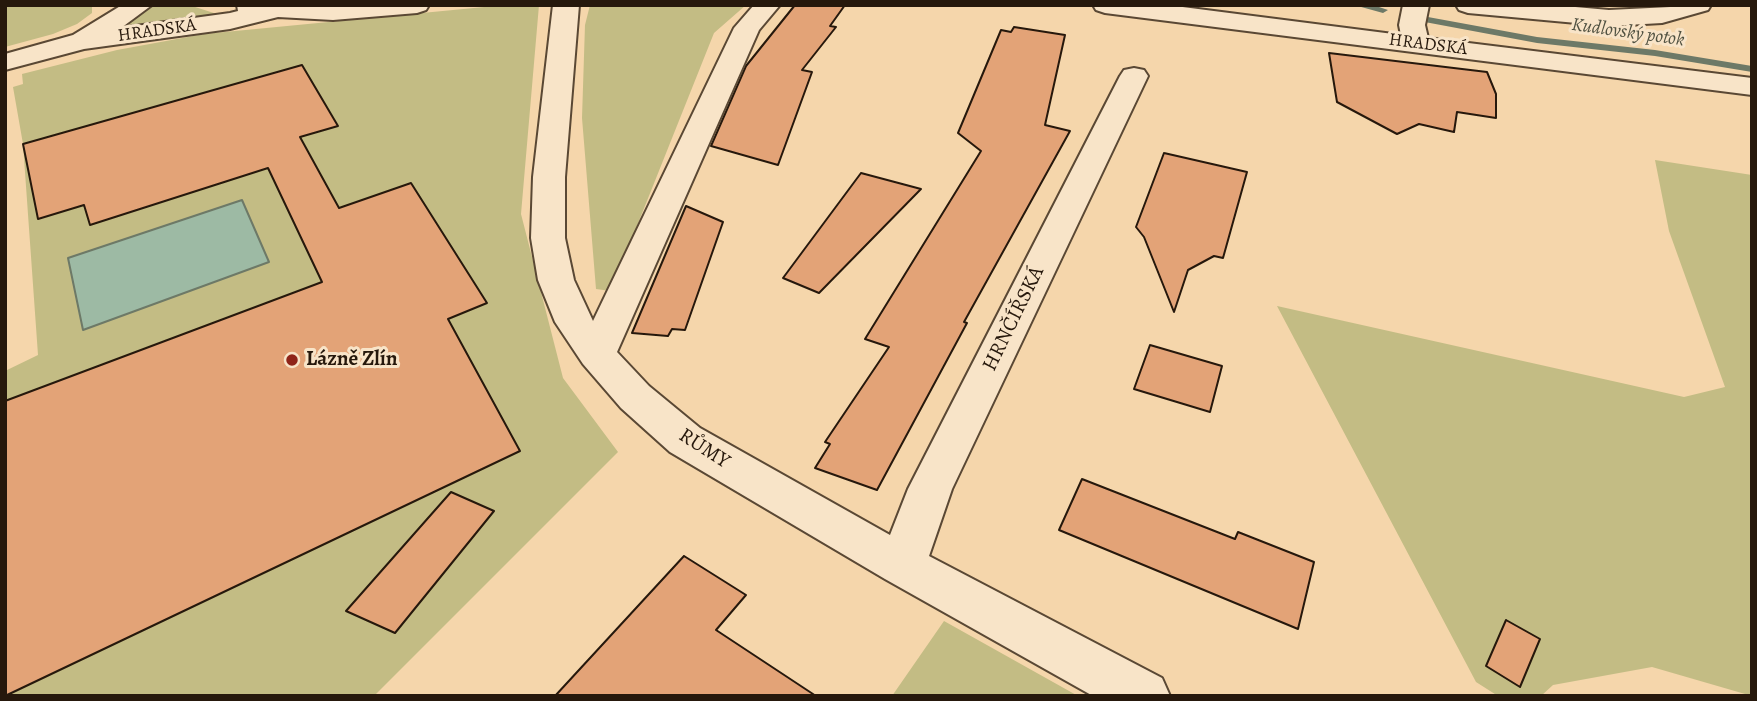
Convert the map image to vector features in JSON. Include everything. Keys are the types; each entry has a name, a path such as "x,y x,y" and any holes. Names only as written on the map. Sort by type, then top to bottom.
{"street":[{"name":"HRADSKÁ","path":"82,41 140,5"},
{"name":"HRADSKÁ","path":"233,5 272,11 333,12 417,5"},
{"name":"RŮMY","path":"566,5 549,177 548,238 556,280 574,322 597,354 635,397 685,440 902,565 1144,696"},
{"path":"597,354 747,28 768,5"},
{"path":"1468,5 1609,18 1662,15 1699,5"},
{"name":"HRADSKÁ","path":"1110,6 1415,21 1752,87"},
{"path":"1110,6 1159,38"},
{"name":"HRADSKÁ","path":"5,62 82,41 230,21 272,11"},
{"name":"HRNČÍŘSKÁ","path":"902,565 930,489 1134,76"}],"shaded area":[{"path":"5,5 92,5 92,13 77,24 53,34 5,47"},
{"path":"149,5 189,5 220,15 127,28 128,23"},
{"path":"505,5 539,5 521,214 563,378 618,452 374,696 5,696 5,371 38,355 23,144 13,87 23,84 22,74 117,50 204,34"},
{"path":"590,5 746,5 714,33 611,291 596,289 582,118 585,25"},
{"path":"1655,160 1752,175 1752,696 1652,667 1553,685 1541,696 1498,696 1476,682 1277,306 1684,397 1725,387 1669,231"},
{"path":"242,200 269,262 83,330 68,258"},
{"path":"944,621 1078,696 892,696"}],"building":[{"path":"795,5 845,5 830,26 836,27 802,70 812,72 778,165 711,146 746,66"},
{"path":"1014,27 1065,35 1045,125 1070,131 964,322 967,323 877,490 815,468 830,444 825,442 889,347 865,339 981,151 958,133 1001,30 1011,32"},
{"path":"1329,53 1487,72 1496,94 1496,118 1457,112 1454,132 1419,124 1397,134 1337,102"},
{"name":"Lázně Zlín","path":"302,65 338,126 300,137 339,208 411,183 487,303 448,319 520,451 5,696 5,401 322,282 268,168 90,225 84,205 38,219 23,144"},
{"path":"1164,153 1247,172 1223,258 1214,256 1188,270 1174,312 1144,237 1136,227"},
{"path":"861,173 921,189 819,293 783,278"},
{"path":"686,206 723,222 685,330 672,329 668,336 632,333"},
{"path":"1150,345 1222,366 1210,412 1134,389"},
{"path":"1082,479 1235,539 1238,532 1314,562 1298,629 1059,530"},
{"path":"451,492 494,511 395,633 346,611"},
{"path":"684,556 746,595 716,630 816,696 555,696"},
{"path":"1506,620 1540,639 1520,687 1486,666"}],"waterway":[{"name":"Kudlovský potok","path":"1358,5 1383,10"},
{"name":"Kudlovský potok","path":"1417,18 1537,40 1655,53 1752,69"}],"place":[{"name":"Lázně Zlín","path":"292,360"}]}
